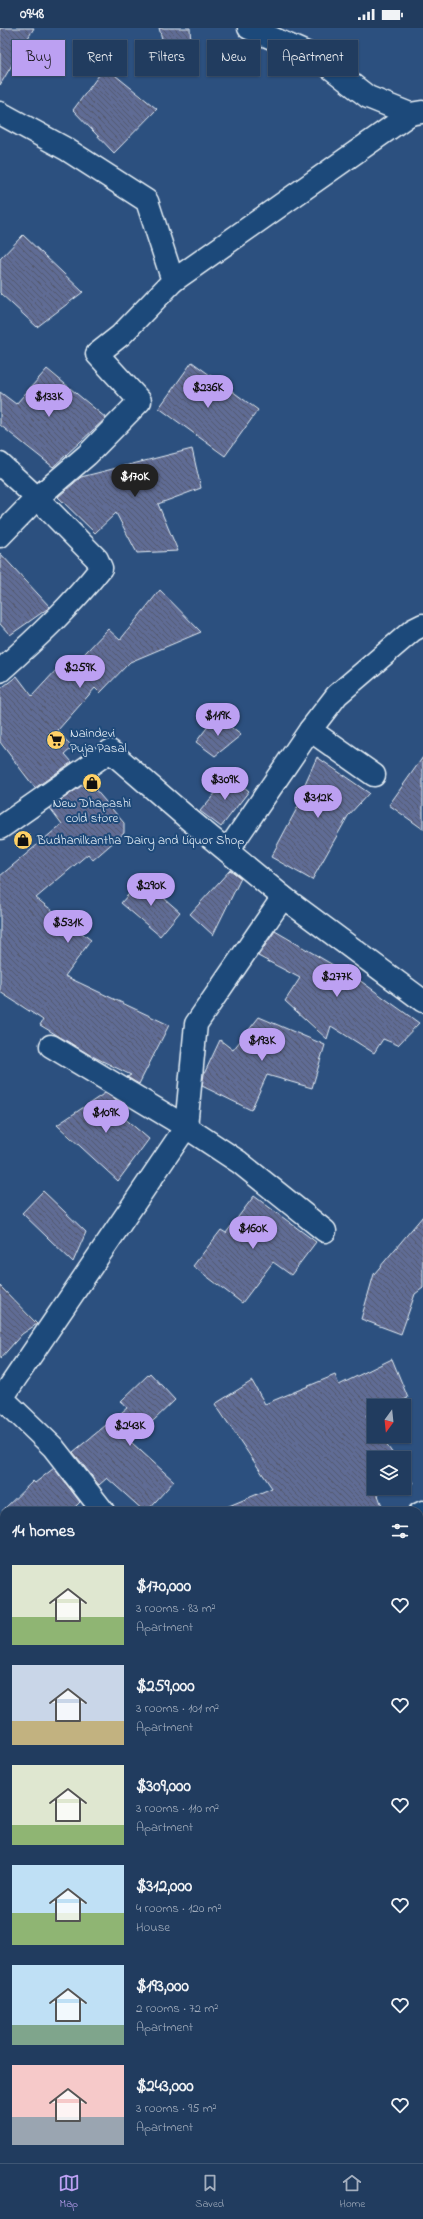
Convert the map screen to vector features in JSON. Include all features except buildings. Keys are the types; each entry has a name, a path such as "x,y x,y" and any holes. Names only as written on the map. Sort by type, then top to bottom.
{"street":[{"path":"249,28 318,58 368,97 416,113"},
{"path":"0,113 66,150 147,201 173,281"},
{"path":"0,536 36,498 87,455 140,401 96,354 120,335 173,281 416,113"},
{"path":"0,464 98,559 102,568 78,597 48,629 0,671"},
{"path":"228,850 310,730 337,695 420,631"},
{"path":"310,730 374,775"},
{"path":"0,828 110,750 192,822 228,850 283,897 423,1000"},
{"path":"100,1507 53,1447 1,1399 186,1127 196,1024 283,897"},
{"path":"51,1046 186,1127 239,1162 325,1231"}],"place":[{"name":"Naindevi Puja Pasal","path":"56,740"},
{"name":"New Dhapashi cold store","path":"92,783"},
{"name":"Budhanilkantha Dairy and Liquor Shop","path":"23,840"}]}
